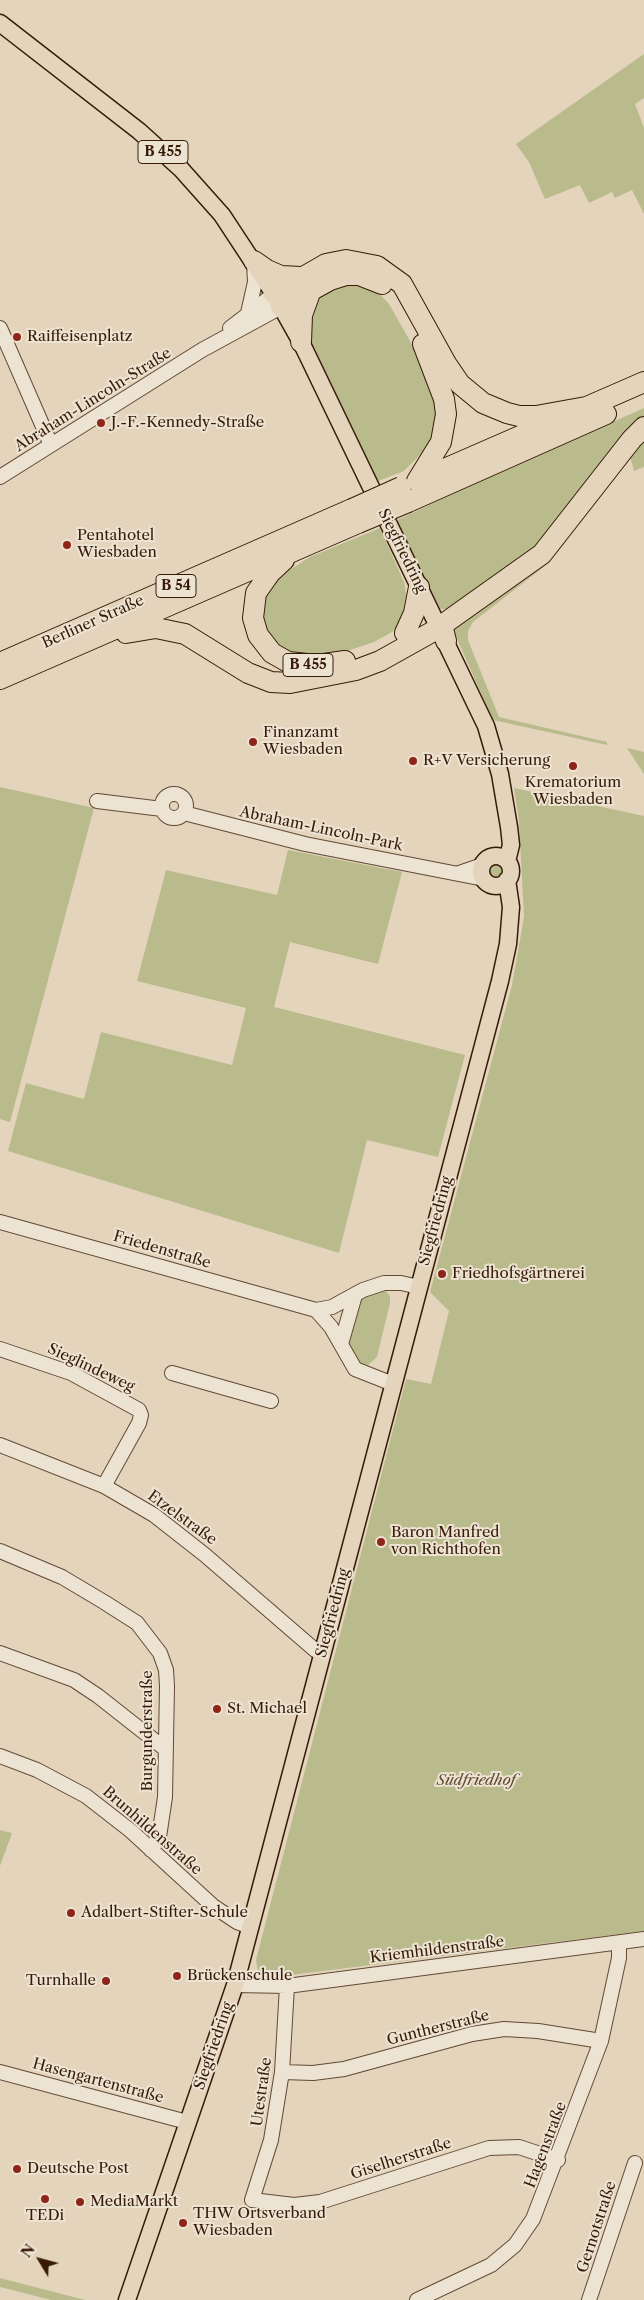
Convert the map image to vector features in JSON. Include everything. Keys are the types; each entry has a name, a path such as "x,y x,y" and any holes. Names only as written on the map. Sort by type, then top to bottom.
{"highway":[{"name":"B 455","path":"254,261 267,270 281,276 306,283"},
{"path":"301,342 306,283 316,268 336,261 357,261 377,266 402,284 460,384 483,403 507,414 519,416 536,416 586,407"},
{"path":"278,300 306,283 330,280 346,275 359,275 374,279 386,286 407,312 433,368 444,399 446,414 441,442 409,490"},
{"path":"409,490 586,407 644,382"},
{"name":"B 455","path":"405,633 376,651 336,664 288,662 272,653 258,635 252,618 252,607 256,593 262,583 293,551 355,516 409,490 644,397"},
{"path":"446,642 443,631 446,623 542,554 632,439 644,427"},
{"name":"Berliner Straße","path":"0,663 355,516"},
{"name":"B 54","path":"83,644 293,551"},
{"path":"405,633 414,613 419,587"},
{"path":"405,633 426,623 446,642"},
{"path":"83,644 138,630 156,628 173,631 197,640 248,673 271,682 290,684 356,670 446,642"},
{"name":"Berliner Straße","path":"0,679 83,644"}],"main road":[{"name":"B 455","path":"0,23 139,131 181,169 222,215 278,300"},
{"name":"Siegfriedring","path":"127,2300 235,1985 500,981 510,917 511,898 495,871 511,838 500,774 488,731 301,342 278,300"}],"street":[{"path":"248,313 255,282 254,261"},
{"name":"Abraham-Lincoln-Straße","path":"202,350 248,313 278,300"},
{"name":"Abraham-Lincoln-Straße","path":"0,477 278,300"},
{"path":"0,328 50,444"},
{"path":"162,809 165,798 176,794 185,801 184,812"},
{"name":"Abraham-Lincoln-Park","path":"97,801 152,810 162,809 170,818 178,818 184,812 305,844 451,874 495,871"},
{"name":"Friedenstraße","path":"0,1222 316,1310"},
{"path":"316,1310 332,1307 373,1285 401,1283 419,1287"},
{"path":"341,1344 355,1295"},
{"path":"316,1310 331,1327 355,1369 393,1384"},
{"name":"Sieglindeweg","path":"0,1349 71,1373 139,1410 141,1415 139,1423 104,1486"},
{"path":"172,1373 271,1401"},
{"name":"Etzelstraße","path":"0,1445 104,1486 169,1526 322,1654"},
{"name":"Burgunderstraße","path":"0,1551 62,1577 137,1623 150,1637 160,1653 166,1670 163,1821 159,1837 152,1850"},
{"path":"0,1653 74,1680 98,1696 164,1748"},
{"name":"Brunhildenstraße","path":"0,1756 44,1773 86,1796 131,1831 213,1906 237,1922 250,1927"},
{"name":"Kriemhildenstraße","path":"235,1985 287,1986 644,1940"},
{"name":"Hagenstraße","path":"417,2300 491,2266 515,2245 533,2219 558,2160 601,2041 619,1958 618,1942"},
{"name":"Utestraße","path":"252,2200 272,2140 282,2072 287,1986"},
{"name":"Guntherstraße","path":"282,2072 313,2073 344,2069 472,2034 504,2029 546,2032 601,2041"},
{"name":"Hasengartenstraße","path":"0,2072 187,2122"},
{"name":"Giselherstraße","path":"252,2200 294,2205 320,2202 489,2148 527,2148 558,2160"},
{"name":"Gernotstraße","path":"589,2300 635,2163"}],"green space":[{"path":"644,54 644,98 635,104 644,128 644,214 632,190 615,198 612,192 589,203 580,185 545,199 529,162 516,144"},
{"path":"354,284 378,292 389,304 414,348 429,383 435,405 435,422 431,440 422,453 404,471 373,483 310,343 308,328 316,298 329,287"},
{"path":"644,408 644,422 538,550 449,609 438,609 393,522"},
{"path":"644,432 644,467 634,471 628,448"},
{"path":"380,528 404,582 408,605 403,620 392,632 374,642 347,651 325,656 299,657 282,651 263,632 262,599 277,578 310,557"},
{"path":"545,562 550,562 473,622 468,631 468,640 499,717 607,742 607,745 493,720 453,630 452,627"},
{"path":"627,748 644,752 644,774"},
{"path":"0,787 94,808 10,1122 0,1119"},
{"name":"Südfriedhof","path":"514,788 644,816 644,1931 267,1978 258,1972 256,1960 406,1379 431,1384 449,1311 430,1292 512,985 524,917 519,821"},
{"path":"288,850 402,872 378,964 290,942 274,1007 465,1055 438,1157 367,1140 339,1253 8,1151 26,1083 84,1099 101,1032 232,1065 246,1008 137,981 166,870 277,895"},
{"path":"493,863 499,863 504,868 502,877 493,879 488,874 488,868"},
{"path":"384,1289 390,1296 390,1303 377,1357 368,1365 357,1364 348,1347 361,1297"},
{"path":"0,1830 12,1833 0,1866"},
{"path":"0,2278 85,2300 51,2300 0,2287"}],"place":[{"name":"Raiffeisenplatz","path":"17,337"},
{"name":"J.-F.-Kennedy-Straße","path":"101,423"},
{"name":"Pentahotel Wiesbaden","path":"67,545"},
{"name":"Finanzamt Wiesbaden","path":"253,742"},
{"name":"R+V Versicherung","path":"413,761"},
{"name":"Krematorium Wiesbaden","path":"573,766"},
{"name":"Friedhofsgärtnerei","path":"442,1274"},
{"name":"Baron Manfred von Richthofen","path":"381,1542"},
{"name":"St. Michael","path":"217,1709"},
{"name":"Adalbert-Stifter-Schule","path":"71,1913"},
{"name":"Brückenschule","path":"177,1976"},
{"name":"Turnhalle","path":"106,1981"},
{"name":"Deutsche Post","path":"17,2169"},
{"name":"TEDi","path":"45,2199"},
{"name":"MediaMarkt","path":"80,2202"},
{"name":"THW Ortsverband Wiesbaden","path":"183,2223"}]}
